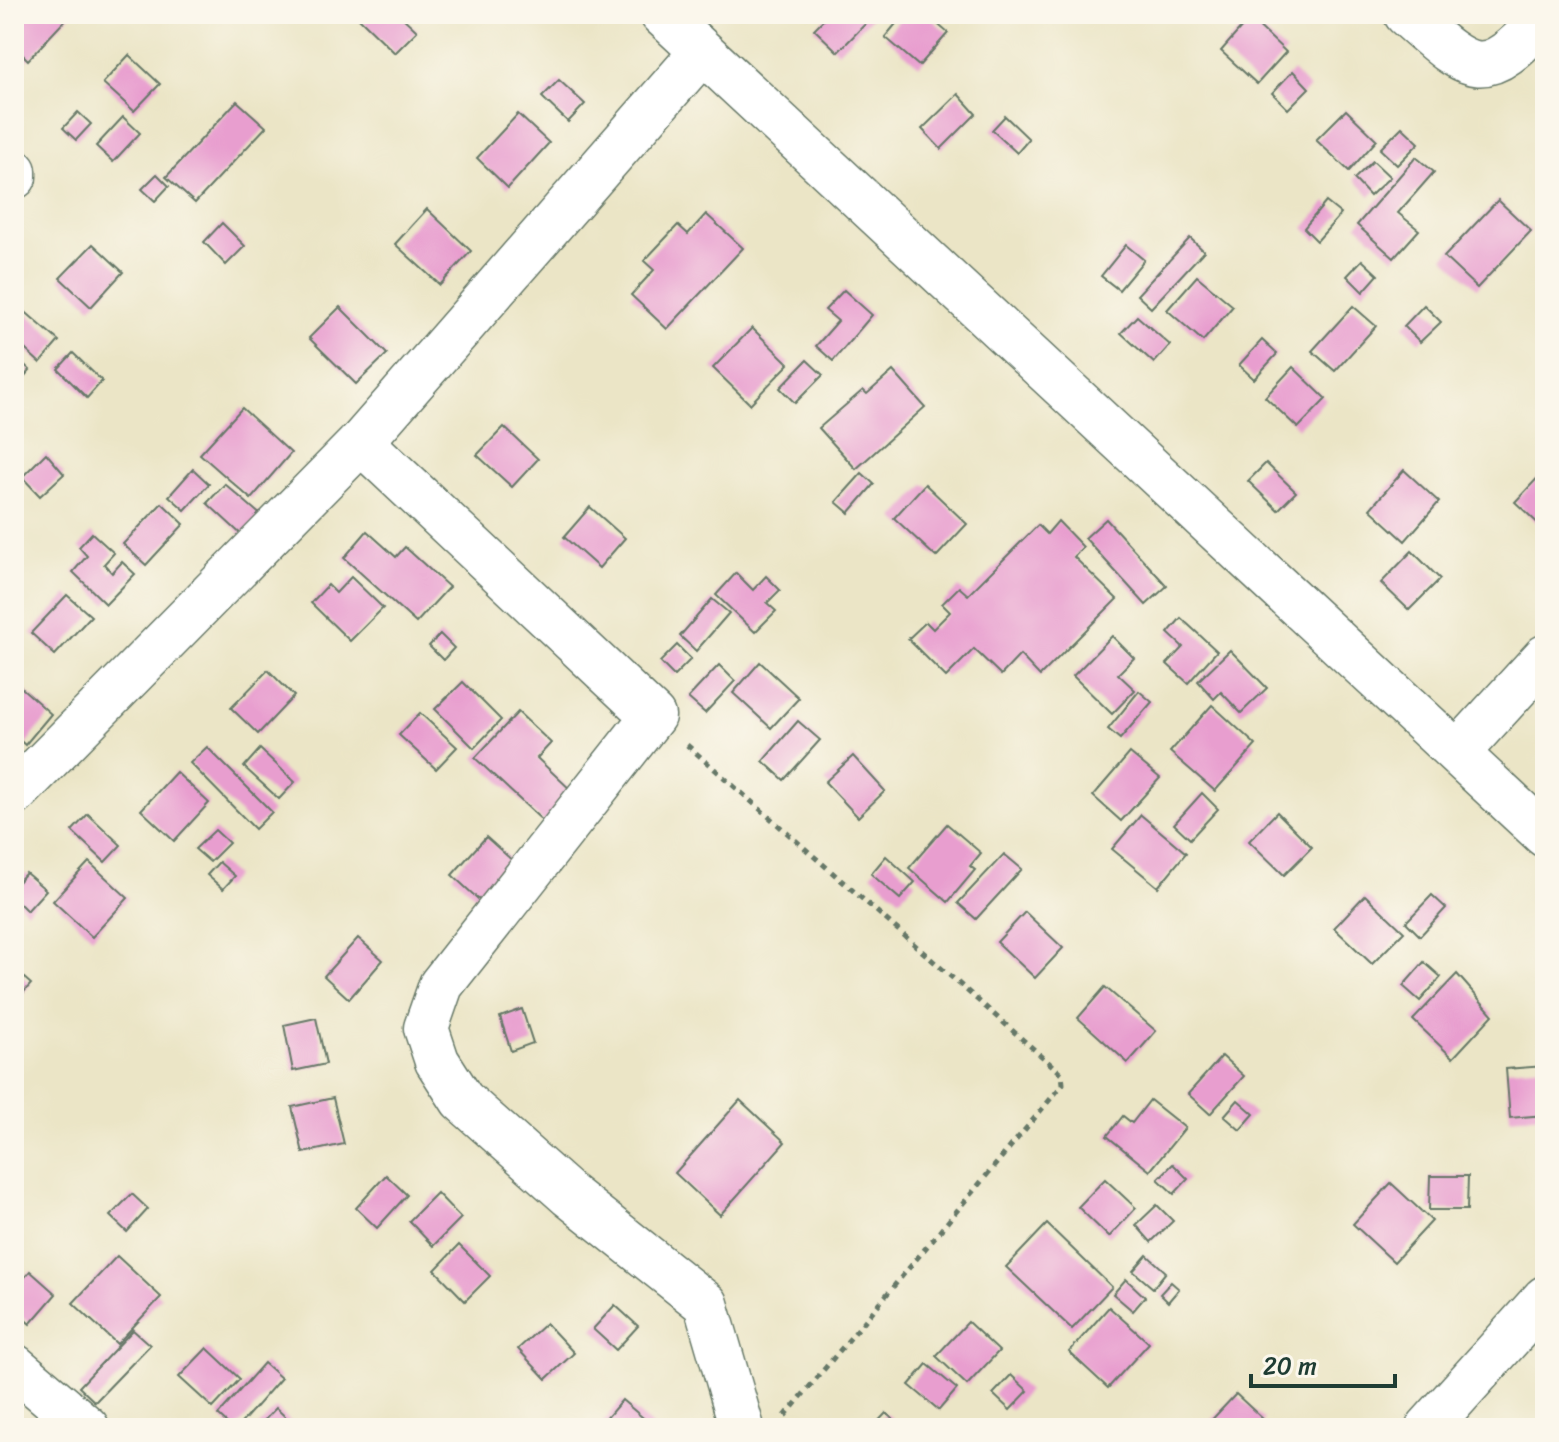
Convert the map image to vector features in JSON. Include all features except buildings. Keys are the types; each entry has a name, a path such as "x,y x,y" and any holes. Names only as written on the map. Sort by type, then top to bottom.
{"street":[{"path":"662,14 1545,835"},
{"path":"1406,14 1438,42 1473,64 1497,63 1516,49 1545,16"},
{"path":"14,794 361,442 702,52"},
{"path":"14,171 14,177"},
{"path":"361,442 653,716 441,985 426,1028 437,1061 462,1100 569,1195 706,1304 742,1428"},
{"path":"1458,752 1545,657"},
{"path":"1428,1428 1545,1298"},
{"path":"14,1366 87,1428"}],"path":[{"path":"653,716 1062,1074 1063,1084 775,1428"}]}
